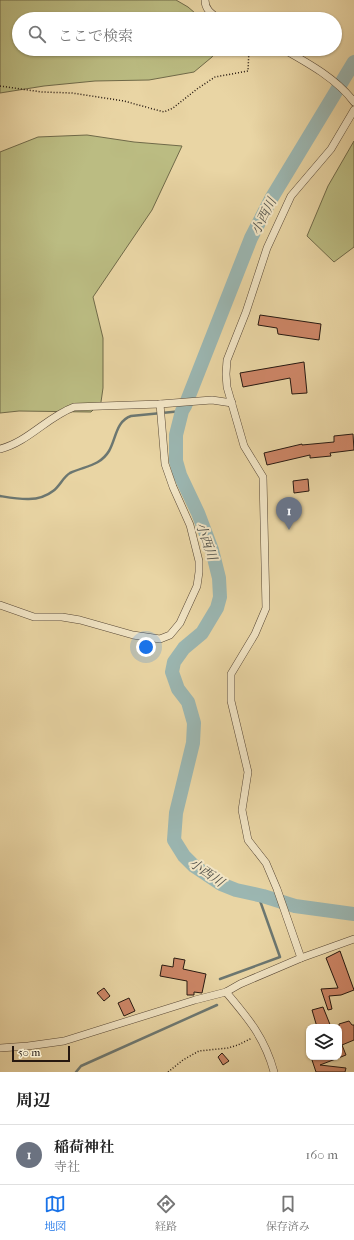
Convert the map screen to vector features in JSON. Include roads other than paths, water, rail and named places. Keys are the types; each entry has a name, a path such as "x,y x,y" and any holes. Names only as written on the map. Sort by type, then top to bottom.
{"street":[{"path":"205,0 205,4 210,12"},
{"path":"294,56 345,90 354,102"},
{"path":"301,958 277,889 266,863 248,840 242,810 248,772 231,700 231,674 255,634 266,608 263,477 244,446 227,387 226,374 227,360 246,312 267,248 290,196 332,149 354,110"},
{"path":"0,449 10,446 23,439 61,412 74,407 160,404 212,400 232,402"},
{"path":"0,605 34,617 68,618 80,620 133,635 160,639 170,635 180,623 197,586 199,561 190,524 173,487 165,464 160,404"},
{"path":"0,1048 64,1041 195,1000 226,992 240,984 301,958 354,939"},
{"path":"226,992 259,1034 274,1072"}],"waterway":[{"name":"小西川","path":"354,62 271,199 251,238 182,411 176,435 176,461 180,475 198,513 212,550 219,578 220,597 217,608 202,633 184,648 174,662 172,672 178,689 188,702 194,723 193,743 176,813 174,840 184,856 194,866 221,884 236,890 263,896 295,906 354,914"},
{"path":"0,496 34,499 47,495 70,473 97,463 101,460 109,451 119,426 126,418 131,416 182,411"},
{"path":"220,979 280,957 258,895"},
{"path":"76,1072 81,1066 217,1005"}],"place":[{"name":"稲荷神社","path":"289,530"}]}
